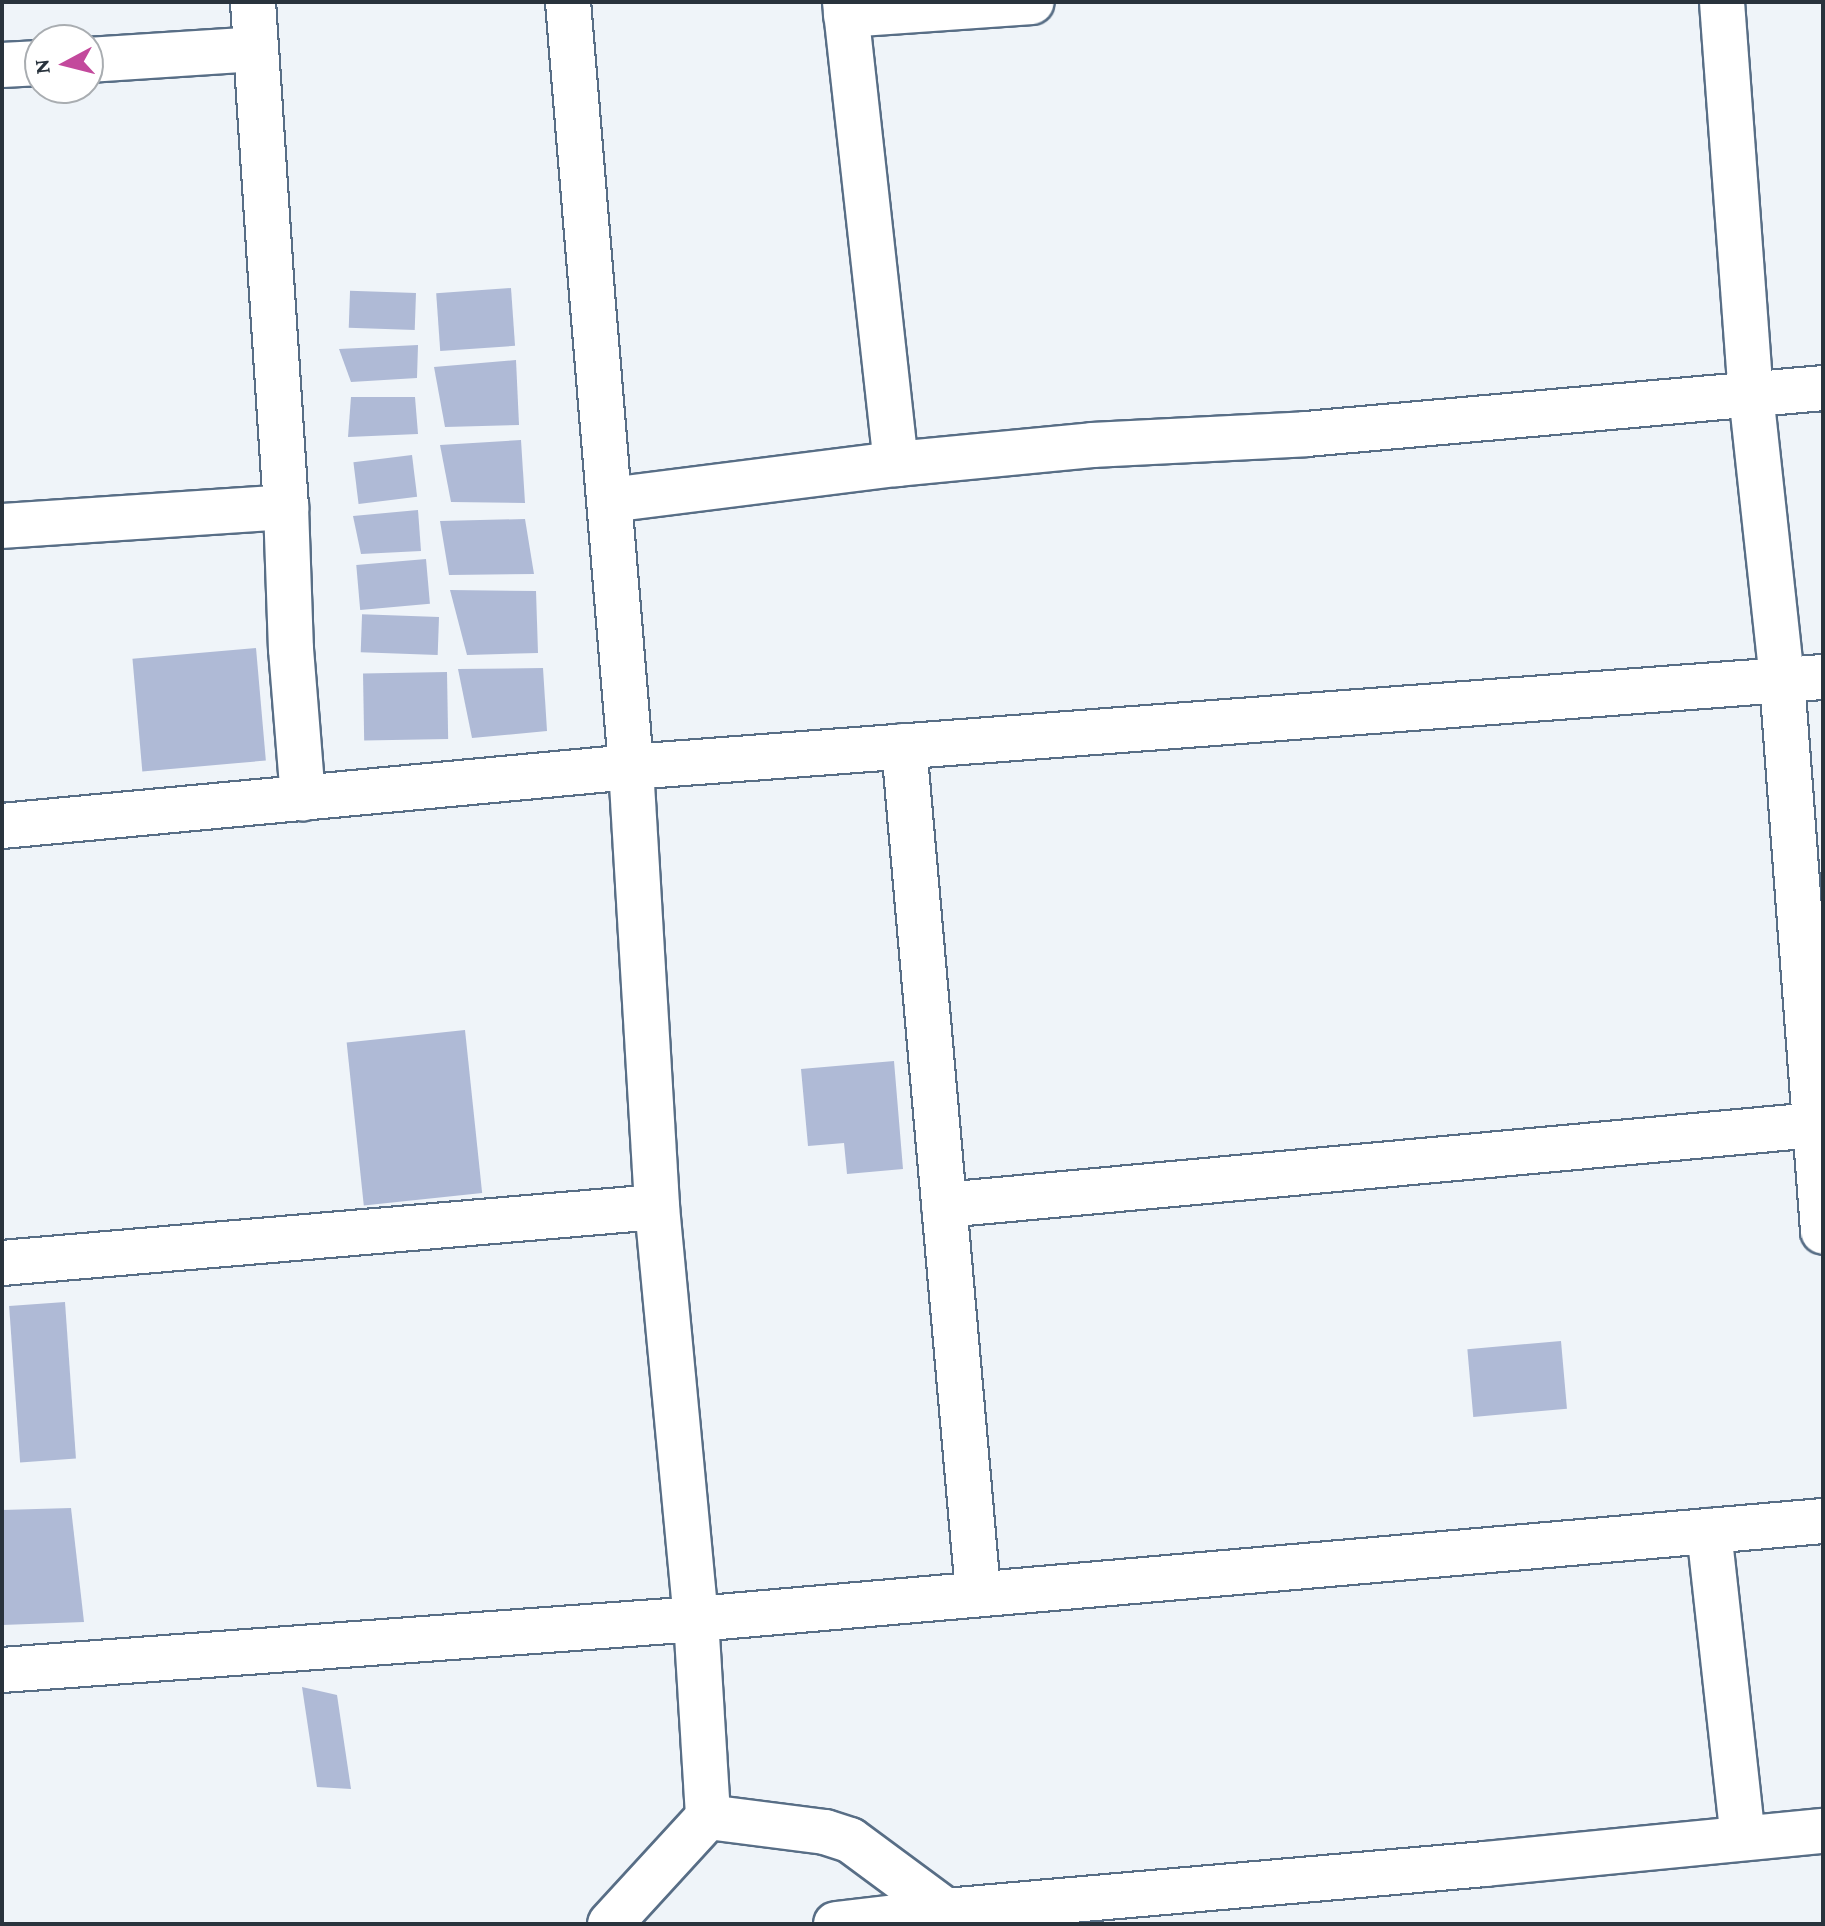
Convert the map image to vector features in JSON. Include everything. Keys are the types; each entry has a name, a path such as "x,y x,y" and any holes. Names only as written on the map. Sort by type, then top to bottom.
{"street":[{"path":"253,2 286,507 291,649 303,799"},
{"path":"568,2 631,767 657,1207 696,1619 708,1817 610,1924"},
{"path":"896,464 846,9 1032,2"},
{"path":"1722,2 1751,394 1802,679 1815,1125 1823,1231"},
{"path":"104,59 256,49"},
{"path":"2,65 24,64"},
{"path":"610,500 896,464 1092,445 1306,434 1823,388"},
{"path":"2,526 286,507"},
{"path":"2,826 631,767 1802,679"},
{"path":"904,746 978,1592"},
{"path":"944,1205 1815,1125"},
{"path":"2,1263 657,1207"},
{"path":"2,1670 696,1619 978,1592 1823,1521"},
{"path":"1709,1531 1743,1837"},
{"path":"708,1817 825,1832 850,1840 946,1911"},
{"path":"836,1924 946,1911 1470,1866 1823,1831"}],"building":[{"path":"511,288 515,346 440,351 436,293"},
{"path":"350,291 416,293 415,330 349,328"},
{"path":"418,345 417,378 351,382 339,349"},
{"path":"516,360 519,425 445,427 434,367"},
{"path":"351,397 415,397 418,434 348,437"},
{"path":"521,440 525,503 451,502 440,445"},
{"path":"412,455 417,497 359,504 353,462"},
{"path":"418,510 421,551 361,554 353,516"},
{"path":"525,519 534,574 449,575 440,521"},
{"path":"426,559 430,604 360,610 356,565"},
{"path":"450,590 536,591 538,653 467,655"},
{"path":"362,614 439,617 438,655 361,652"},
{"path":"256,648 266,761 142,771 132,659"},
{"path":"543,668 547,731 472,738 458,669"},
{"path":"447,672 448,739 364,740 363,673"},
{"path":"465,1030 482,1193 364,1206 347,1042"},
{"path":"894,1061 903,1169 847,1174 844,1143 808,1146 801,1069"},
{"path":"65,1302 76,1459 20,1463 9,1306"},
{"path":"1561,1341 1567,1409 1473,1417 1467,1349"},
{"path":"71,1508 84,1622 2,1625 2,1510"},
{"path":"302,1687 337,1695 351,1789 317,1787"}]}
